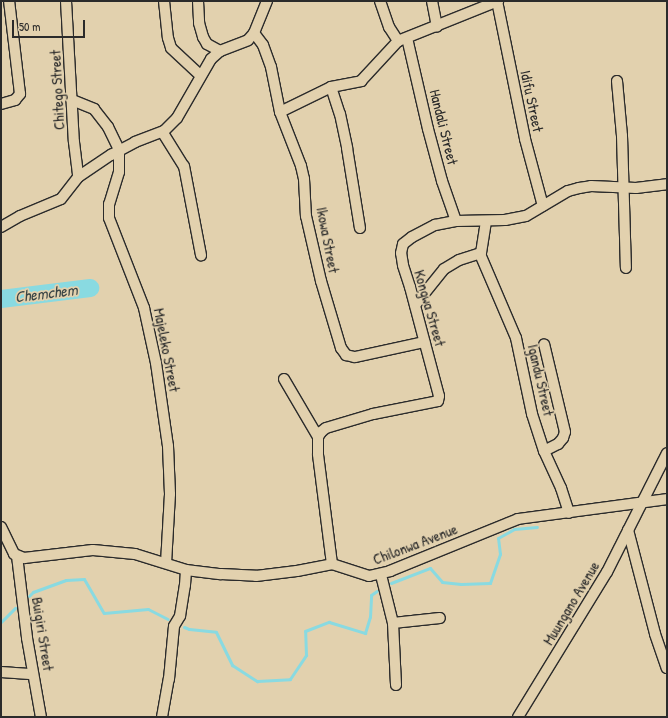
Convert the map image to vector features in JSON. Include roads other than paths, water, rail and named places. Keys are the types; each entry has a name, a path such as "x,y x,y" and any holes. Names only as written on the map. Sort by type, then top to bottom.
{"street":[{"path":"1,104 15,100 20,94 9,1"},
{"name":"Chitego Street","path":"66,1 78,177"},
{"path":"164,1 168,38 171,48 200,75"},
{"path":"198,1 199,23 203,37 207,44 220,52"},
{"path":"1,227 20,216 61,199 78,177 119,150 163,133 177,118 200,75 211,59 220,52 248,40 254,33 267,1"},
{"path":"380,1 389,27 403,40"},
{"path":"432,1 437,27"},
{"path":"280,112 331,86 356,83 365,78 403,40 498,1"},
{"name":"Idifu Street","path":"498,1 525,139 543,206"},
{"name":"Ikowa Street","path":"254,33 263,45 271,67 280,112 304,179 306,216 321,281 341,348 346,356 355,357 424,342"},
{"name":"Handali Street","path":"403,40 442,181 456,221"},
{"path":"618,81 622,136 626,268"},
{"path":"331,86 340,114 347,148 360,228"},
{"path":"72,100 94,109 108,127 119,150"},
{"path":"163,133 184,166 201,255"},
{"name":"Majeleko Street","path":"119,150 119,172 111,197 109,218 143,303 156,363 168,446 170,494 166,563"},
{"name":"Kongwa Street","path":"318,437 326,428 355,419 438,401 440,396 415,305 402,265 402,247 412,237 435,225 456,221 486,222 526,216 574,189 591,186 623,188 650,187 667,184"},
{"path":"415,305 444,269 459,260 480,254 483,246 486,222"},
{"name":"Igandu Street","path":"480,254 516,338 532,414 544,451 561,488 569,513"},
{"path":"544,344 565,432 563,438 558,444 544,451"},
{"path":"2,532 16,556 27,558 93,550 135,554 186,570 256,576 297,571 332,564 318,454 318,437 284,379"},
{"name":"Muungano Avenue","path":"518,717 607,572 667,453"},
{"name":"Chilonwa Avenue","path":"332,564 360,574 369,576 381,575 518,519 667,499"},
{"path":"628,530 655,634 667,668"},
{"name":"Buigiri Street","path":"16,556 27,638 41,717"},
{"path":"162,717 169,679 173,632 180,616 186,585 186,570"},
{"path":"381,575 393,623 396,685"},
{"path":"393,623 440,618"},
{"path":"1,672 33,674"}],"waterway":[{"name":"Chemchem","path":"1,299 90,288"},
{"path":"391,583 430,568 442,582 461,584 490,583 500,554 498,538 514,529 537,527"},
{"path":"29,596 33,592 66,580 84,579 104,613 148,609 168,619"},
{"path":"184,627 189,629 216,632 232,665 257,681 290,679 306,655 305,631 329,622 365,633 370,617 371,595 377,591"},
{"path":"1,622 15,608"}]}
